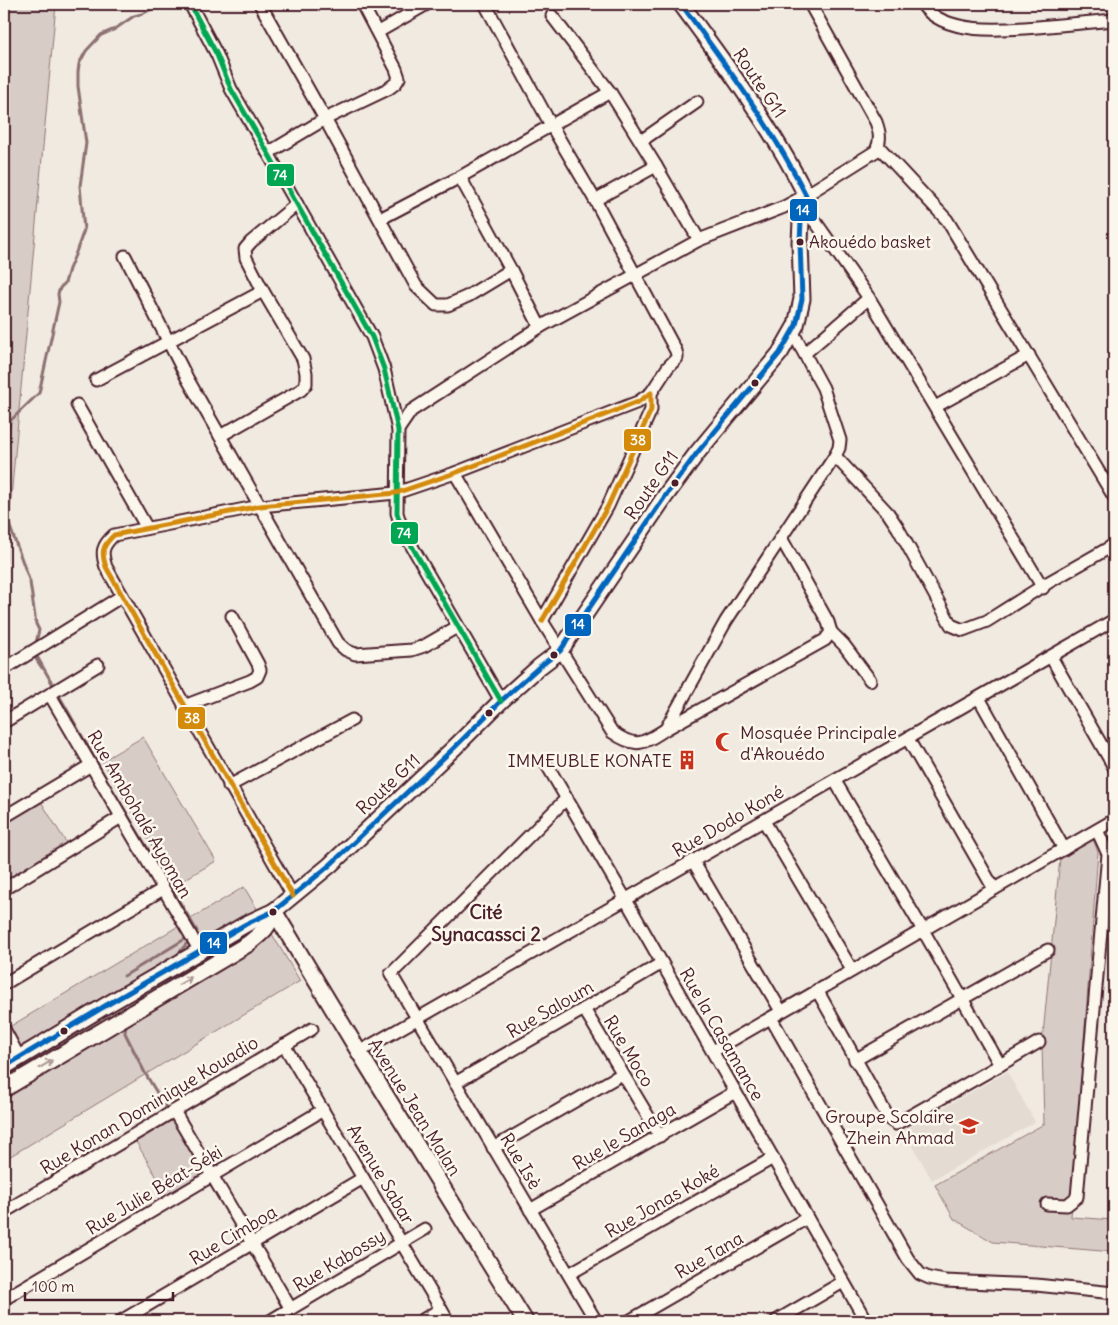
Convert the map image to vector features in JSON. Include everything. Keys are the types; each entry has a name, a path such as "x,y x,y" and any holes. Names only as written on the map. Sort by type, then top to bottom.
{"street":[{"path":"190,4 217,54 231,89 372,337 384,369 398,430 396,493 397,513 402,529 500,701"},
{"path":"260,4 416,286 436,305 448,305 468,296 511,270"},
{"path":"268,153 325,119 388,89 396,83 399,78 396,69 362,4"},
{"path":"378,32 427,4"},
{"path":"293,896 106,567 102,556 106,542 114,536 147,528 260,506 396,493 455,473 638,402 651,393 668,367 677,358 662,324 595,200 484,4"},
{"name":"Route G11","path":"274,911 330,865 456,747 500,701 560,651 666,495 697,453 780,353 796,325 802,299 800,246 801,221 805,202 774,136 681,4"},
{"path":"398,430 411,411 540,327 699,240 784,207 805,202 871,154 878,146 880,133 876,122 810,4"},
{"path":"922,4 933,15 952,24 976,29 1003,30 1114,20"},
{"path":"552,16 610,92 699,240"},
{"path":"380,219 460,177 610,92"},
{"path":"641,141 697,102"},
{"path":"878,146 947,220 1114,497"},
{"path":"595,200 656,166"},
{"path":"460,177 540,327"},
{"path":"805,202 869,298 1042,588"},
{"path":"220,436 301,390 306,384 303,359 263,291 246,258 245,249 297,204"},
{"path":"125,256 187,378 338,643 346,650 355,654 412,650 424,646 457,627"},
{"path":"96,380 263,291"},
{"path":"805,353 869,298"},
{"path":"666,729 726,621 836,456 839,448 840,440 823,388 792,331"},
{"path":"935,407 1029,355"},
{"path":"542,621 608,506 651,410 651,393"},
{"path":"77,405 147,528"},
{"path":"836,456 888,513 950,625 963,630 987,621 1114,545"},
{"path":"455,473 560,651 612,732 624,740 634,743 649,740 825,640 831,632"},
{"path":"781,538 828,622 831,632 844,645 870,680"},
{"path":"4,669 122,596"},
{"path":"184,706 250,681 257,676 260,670 258,664 232,616"},
{"name":"Rue Dodo Koné","path":"359,1052 1114,620"},
{"path":"1051,657 1114,767"},
{"path":"4,722 98,665"},
{"name":"Rue Ambohalé Ayoman","path":"50,695 200,951"},
{"path":"980,698 1064,849"},
{"path":"229,786 352,720"},
{"path":"908,739 994,889"},
{"path":"4,817 91,765"},
{"name":"Rue la Casamance","path":"547,765 866,1321"},
{"path":"835,780 963,998 1000,1066"},
{"name":"Rue Isè","path":"567,798 390,974 596,1321"},
{"path":"4,889 121,817"},
{"path":"712,1051 1114,820"},
{"path":"764,821 852,970"},
{"path":"1047,1204 1067,1205 1077,1197 1108,854 1097,830"},
{"path":"693,861 781,1011"},
{"path":"4,984 164,889"},
{"path":"4,1067 246,924 274,911"},
{"path":"4,1089 248,944 270,924 274,911"},
{"name":"Avenue Jean Malan","path":"274,911 525,1321"},
{"path":"855,1060 1048,950"},
{"name":"Rue Saloum","path":"455,1083 584,1010 662,963"},
{"path":"817,990 889,1119 896,1124 1039,1042"},
{"name":"Rue Moco","path":"584,1010 660,1136"},
{"path":"771,1018 908,1259 920,1274 945,1281 1036,1285 1114,1292"},
{"path":"4,1029 19,1057"},
{"name":"Rue Konan Dominique Kouadio","path":"4,1212 312,1029"},
{"name":"Avenue Sabar","path":"284,1046 448,1321"},
{"path":"492,1148 622,1074"},
{"name":"Rue le Sanaga","path":"530,1210 735,1092"},
{"name":"Rue Julie Béat-Séki","path":"4,1299 323,1110"},
{"path":"174,1111 291,1309"},
{"name":"Rue Jonas Koké","path":"569,1274 773,1158"},
{"name":"Rue Cimboa","path":"121,1321 363,1178"},
{"name":"Rue Tana","path":"629,1321 807,1218"},
{"name":"Rue Kabossy","path":"270,1321 425,1229"},
{"path":"776,1321 843,1282"},
{"path":"421,1321 441,1309"}],"shaded area":[{"path":"4,4 56,4 4,572"},
{"path":"143,737 216,861 175,885 102,761"},
{"path":"40,800 67,844 4,882 4,822"},
{"path":"1093,839 1098,852 1071,1217 1114,1220 1114,1252 993,1242 954,1219 935,1185 1044,1124 1042,1045 1060,858"},
{"path":"244,887 300,981 4,1160 4,1030"},
{"name":"Groupe Scolaire Zhein Ahmad","path":"1007,1072 1035,1122 932,1180 904,1130"},
{"path":"172,1118 204,1173 167,1195 135,1140"}],"waterway":[{"path":"4,470 10,421 39,393 59,302 58,294 60,288 65,283 84,230 80,186 86,143 78,86 79,64 86,51 101,35 115,29 134,16 162,4"},
{"path":"4,498 10,527 30,582 36,624 39,630 35,647"},
{"path":"35,653 108,782 197,931 174,959"},
{"path":"34,656 42,668"},
{"path":"124,976 185,939"},
{"path":"134,1004 148,988"},
{"path":"126,1023 125,1033 145,1073 168,1111"},
{"path":"172,1118 192,1152"},
{"path":"276,1295 282,1307 278,1310"},
{"path":"267,1316 278,1309"},
{"path":"261,1321 269,1316"}],"transit line":[{"name":"74","path":"190,4 217,55 231,89 372,337 384,369 398,430 397,513 402,529 501,701"},
{"name":"14","path":"4,1067 246,924 274,911 330,865 501,701 560,651 666,495 697,453 780,353 796,325 802,299 800,242 801,221 806,195 763,121 681,4"},
{"name":"38","path":"293,896 106,567 103,557 105,546 110,539 114,535 260,506 396,493 455,473 638,402 651,393 651,410 608,506 542,621"}],"place":[{"name":"Akouédo basket","path":"800,242"},
{"name":"Mosquée Principale d'Akouédo","path":"725,742"},
{"name":"IMMEUBLE KONATE","path":"687,760"},
{"name":"Groupe Scolaire Zhein Ahmad","path":"969,1126"}],"district":[{"name":"Cité Synacassci 2","path":"486,923"}]}
